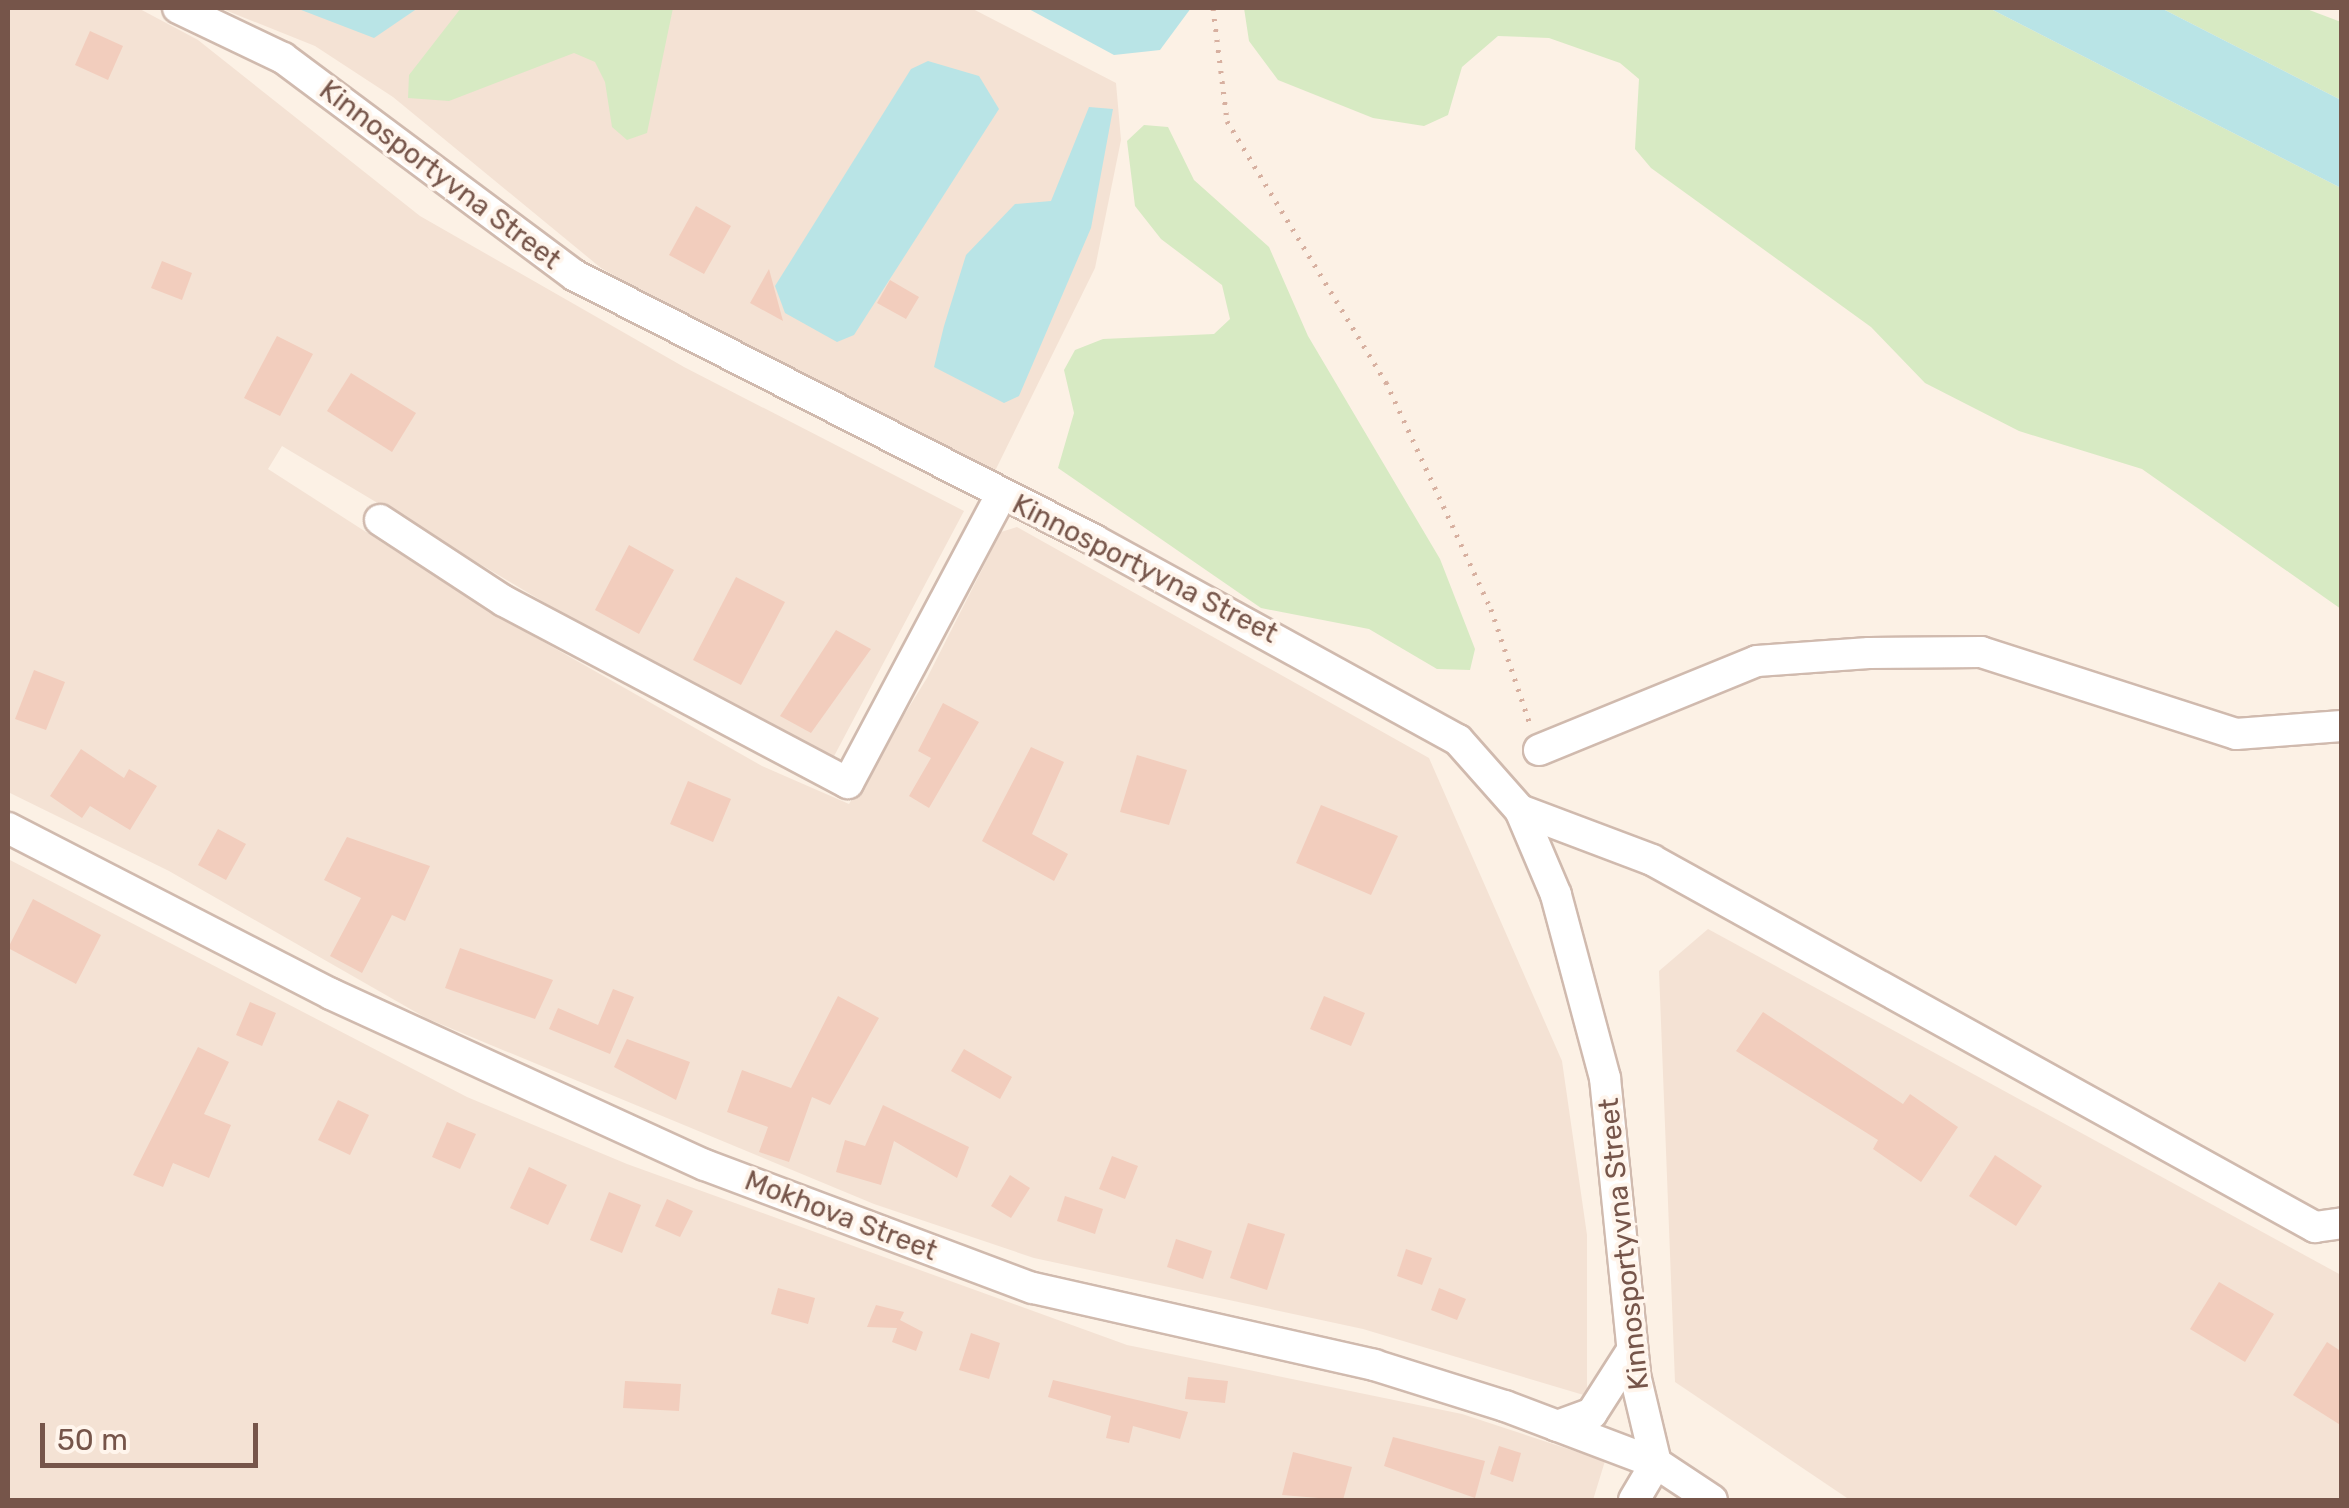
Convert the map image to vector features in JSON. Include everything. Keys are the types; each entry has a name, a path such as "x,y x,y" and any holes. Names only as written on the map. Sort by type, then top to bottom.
{"street":[{"name":"Kinnosportyvna Street","path":"178,8 283,58 574,275 1001,495 1458,740 1520,810 1556,895 1605,1078 1634,1344 1656,1463"},
{"path":"380,520 504,601 848,783 1001,495"},
{"path":"1539,750 1757,661 1869,653 1981,652 2236,734 2342,726"},
{"path":"1520,810 1652,860 2314,1227 2342,1223"},
{"name":"Mokhova Street","path":"8,828 331,994 704,1165 1033,1288 1374,1366 1557,1426 1656,1463 1712,1500"},
{"path":"1557,1426 1611,1393 1634,1344"},
{"path":"1634,1500 1656,1463"}],"path":[{"path":"1213,8 1226,121 1386,382 1490,609 1539,750"}],"shaded area":[{"path":"8,8 138,8 198,40 420,216 684,367 964,511 832,760 723,709 282,446 268,469 489,611 762,766 849,804 927,678 1001,532 1017,527 1429,758 1562,1061 1587,1235 1587,1396 1363,1329 1034,1258 874,1204 426,1018 169,871 8,792"},
{"path":"220,8 971,8 1116,83 1121,140 1095,268 995,471 727,341 601,268 393,97 315,46"},
{"path":"8,859 467,1097 627,1164 1127,1345 1462,1414 1605,1461 1593,1500 8,1500"},
{"path":"1708,929 2341,1275 2341,1500 1850,1500 1675,1382 1659,971"}],"green space":[{"path":"461,8 673,8 647,133 627,140 612,127 605,82 595,62 574,53 449,101 408,98 409,75"},
{"path":"1244,8 1989,8 2341,188 2341,609 2142,469 2019,431 1925,383 1871,327 1651,168 1635,149 1639,79 1620,63 1549,38 1498,36 1462,67 1448,115 1424,126 1373,118 1278,80 1249,41"},
{"path":"2161,8 2304,8 2341,22 2341,100"},
{"path":"1144,125 1168,127 1194,180 1269,247 1308,336 1440,559 1475,649 1470,670 1437,669 1369,629 1261,608 1058,468 1074,413 1064,370 1075,350 1103,339 1214,334 1230,319 1222,285 1161,239 1135,206 1127,141"}],"water":[{"path":"296,8 418,8 374,38"},
{"path":"1027,8 1191,8 1160,50 1114,55"},
{"path":"1989,8 2161,8 2341,100 2341,188"},
{"path":"928,61 979,76 999,109 854,335 837,342 785,313 775,286 911,69"},
{"path":"1089,107 1113,109 1091,228 1019,396 1004,403 934,367 944,326 966,255 1015,204 1051,201"}],"building":[{"path":"90,31 123,46 108,80 75,65"},
{"path":"696,206 731,226 704,274 669,255"},
{"path":"162,261 192,273 182,300 151,288"},
{"path":"769,269 783,321 750,303"},
{"path":"890,280 919,297 906,319 877,303"},
{"path":"277,336 313,354 280,416 244,398"},
{"path":"351,373 416,413 392,452 327,411"},
{"path":"629,545 674,570 639,634 595,610"},
{"path":"736,577 785,602 741,685 693,660"},
{"path":"836,630 871,649 811,733 780,716"},
{"path":"34,670 65,682 46,730 15,719"},
{"path":"943,703 979,722 929,808 909,796 931,758 918,751"},
{"path":"1031,747 1064,762 1032,834 1068,854 1054,881 982,841"},
{"path":"81,749 124,778 129,769 157,786 130,830 90,806 82,818 50,796"},
{"path":"1137,755 1187,770 1169,825 1120,812"},
{"path":"688,781 731,799 713,842 670,824"},
{"path":"1321,805 1398,836 1371,895 1296,863"},
{"path":"218,829 246,844 226,880 198,865"},
{"path":"347,837 430,866 405,921 392,915 362,973 330,956 361,898 324,880"},
{"path":"33,899 101,935 76,984 8,948"},
{"path":"460,948 553,980 535,1019 445,988"},
{"path":"613,989 634,997 610,1054 549,1029 558,1008 598,1025"},
{"path":"838,996 879,1018 830,1105 812,1097 789,1162 759,1152 768,1127 727,1112 742,1070 791,1088"},
{"path":"1324,996 1365,1013 1351,1046 1310,1029"},
{"path":"250,1002 276,1013 262,1046 236,1035"},
{"path":"1763,1012 1903,1104 1910,1094 1958,1127 1921,1182 1873,1149 1878,1140 1736,1051"},
{"path":"627,1039 690,1062 676,1100 614,1067"},
{"path":"198,1047 229,1062 204,1114 231,1125 209,1178 173,1163 163,1187 133,1175"},
{"path":"964,1049 1012,1077 1000,1099 951,1071"},
{"path":"338,1100 369,1115 350,1155 318,1140"},
{"path":"883,1105 969,1147 957,1178 894,1141 881,1185 836,1172 845,1140 865,1146"},
{"path":"447,1122 476,1134 460,1169 432,1157"},
{"path":"1995,1155 2042,1186 2016,1226 1969,1196"},
{"path":"1112,1156 1138,1166 1125,1199 1099,1189"},
{"path":"529,1167 567,1185 548,1225 510,1208"},
{"path":"1010,1175 1030,1188 1011,1218 991,1206"},
{"path":"609,1192 641,1205 622,1253 590,1240"},
{"path":"1065,1196 1103,1209 1095,1234 1057,1221"},
{"path":"667,1199 693,1211 680,1237 655,1226"},
{"path":"1248,1223 1285,1234 1267,1290 1230,1278"},
{"path":"1176,1239 1212,1251 1203,1279 1167,1267"},
{"path":"1406,1249 1432,1258 1422,1285 1397,1276"},
{"path":"2219,1282 2274,1314 2245,1362 2190,1329"},
{"path":"778,1288 815,1298 808,1324 771,1314"},
{"path":"1439,1288 1466,1299 1457,1320 1431,1310"},
{"path":"876,1305 904,1312 900,1320 923,1332 916,1351 892,1342 897,1328 867,1327"},
{"path":"971,1333 1000,1343 989,1379 959,1370"},
{"path":"2327,1342 2342,1352 2342,1426 2293,1395"},
{"path":"1188,1377 1228,1381 1225,1403 1185,1399"},
{"path":"1053,1380 1188,1412 1180,1439 1133,1426 1129,1443 1106,1438 1111,1416 1048,1397"},
{"path":"625,1381 681,1384 679,1411 623,1408"},
{"path":"1393,1437 1485,1461 1475,1498 1384,1466"},
{"path":"1499,1446 1521,1453 1513,1482 1490,1474"},
{"path":"1293,1452 1352,1467 1343,1500 1282,1495"}]}
